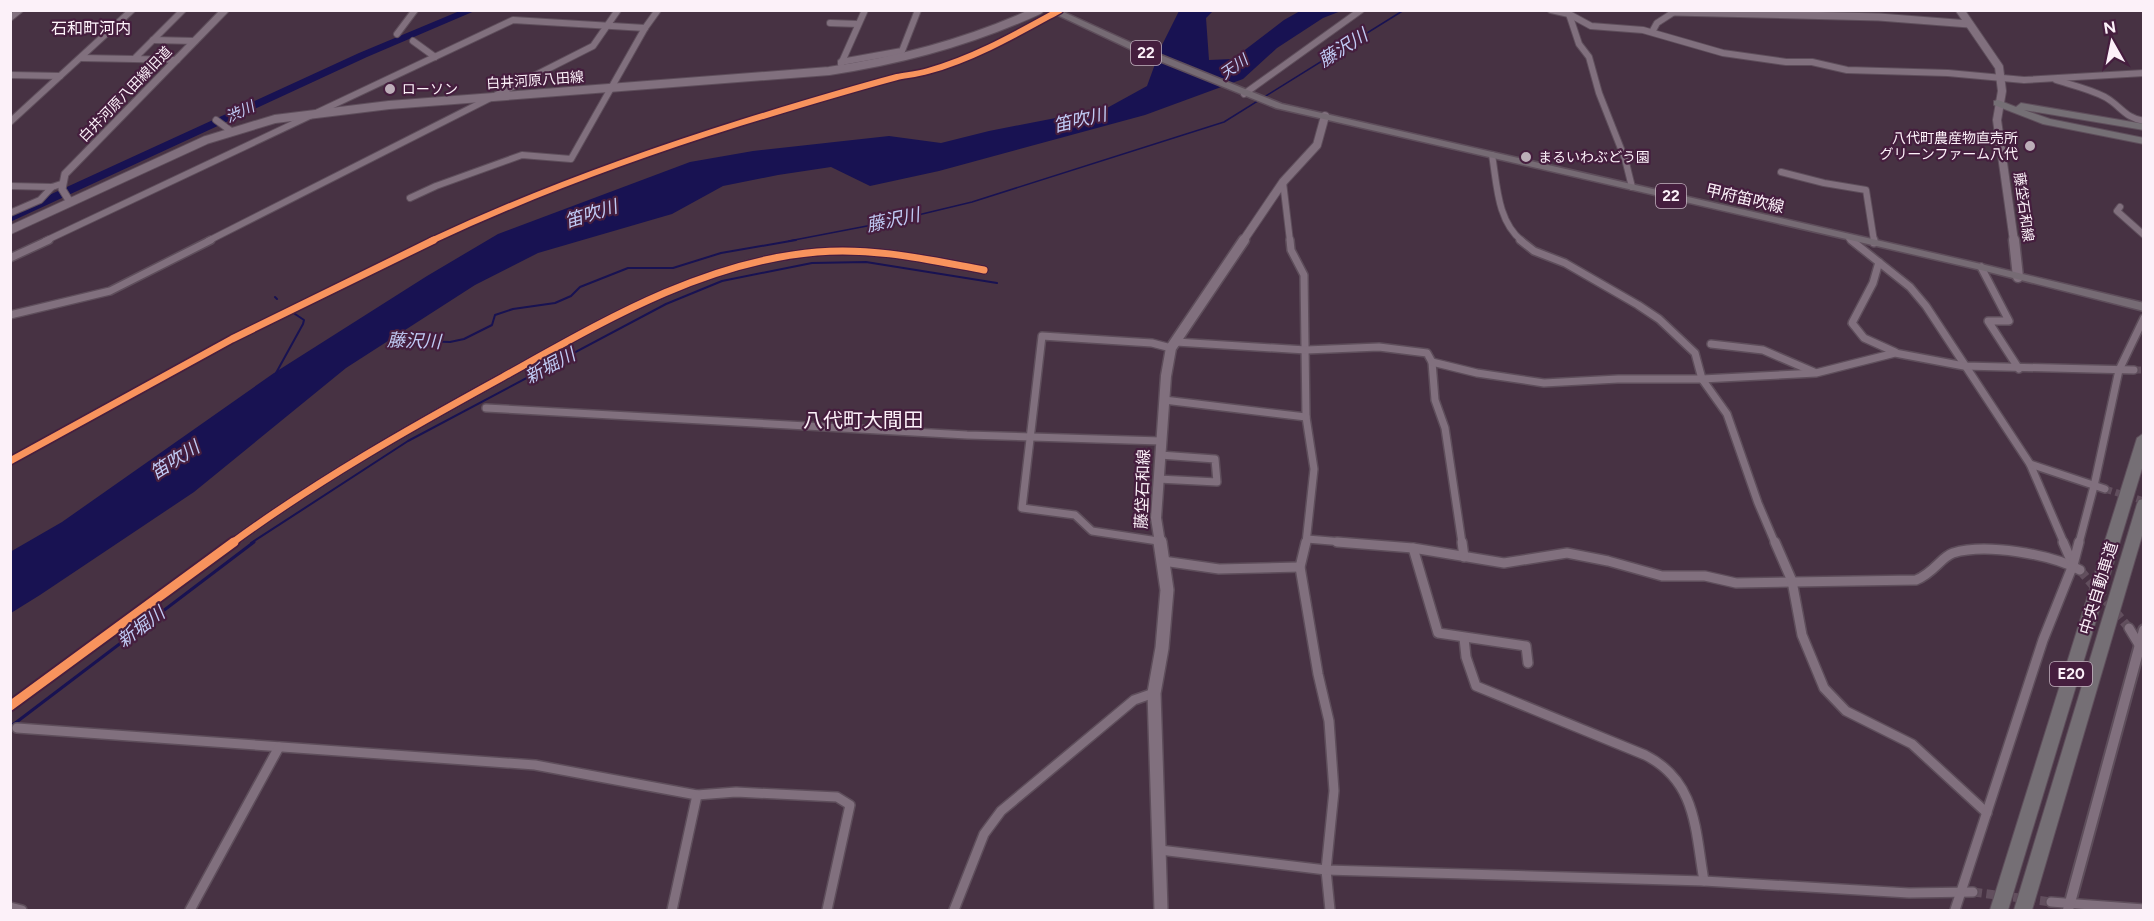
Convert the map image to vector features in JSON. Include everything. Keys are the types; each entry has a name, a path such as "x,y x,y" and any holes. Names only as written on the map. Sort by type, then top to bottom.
{"highway":[{"path":"1998,103 2144,127"},
{"path":"1998,103 2046,122 2144,141"},
{"name":"中央自動車道","path":"1999,910 2144,438"},
{"name":"中央自動車道","path":"2024,910 2144,504"}],"main road":[{"name":"白井河原八田線","path":"10,230 68,200 206,140 228,128 319,112 611,88 897,60 950,47 1000,29 1039,10"},
{"name":"22","path":"1051,10 1245,94"},
{"path":"1960,10 1994,59 2001,79"},
{"name":"藤垈石和線","path":"2001,79 2002,91 1998,103 1997,120 2018,277"},
{"name":"甲府笛吹線","path":"1245,94 1270,103 1981,267 2144,307"},
{"name":"藤垈石和線","path":"1161,910 1154,693 1167,601 1156,518 1164,400 1173,345 1283,182 1317,145 1325,116"}],"street":[{"path":"10,18 20,10"},
{"path":"10,122 132,10"},
{"path":"134,59 183,10"},
{"name":"白井河原八田線旧道","path":"61,185 65,174 225,10"},
{"path":"397,34 415,10"},
{"path":"10,315 110,291 595,45 618,10"},
{"path":"410,198 436,186 522,155 571,159 645,28 658,10"},
{"path":"841,66 865,10"},
{"path":"841,66 902,51 918,10"},
{"path":"1245,94 1360,10"},
{"path":"1551,10 1569,14 1590,26 1652,32 1723,52 1786,62 1812,62 1847,70 1948,73 2001,79 2144,73"},
{"path":"1652,32 1656,23 1673,11 1879,17 1969,24"},
{"path":"1569,14 1579,44 1589,57 1599,93 1626,159 1632,187"},
{"path":"10,258 513,20 645,28"},
{"path":"830,23 858,24"},
{"path":"153,40 195,41"},
{"path":"413,41 435,57"},
{"path":"81,58 177,60"},
{"path":"10,75 60,76"},
{"path":"2052,78 2107,97 2131,119 2144,121"},
{"path":"216,120 228,128"},
{"path":"1492,155 1501,207 1508,226 1518,238 1534,250 1565,263 1606,285 1659,319 1695,353 1702,379 1727,414 1758,503 1792,581 1802,635 1824,687 1835,702 1862,721 1912,744 1987,813"},
{"path":"1781,172 1824,183 1866,190 1874,243"},
{"path":"1283,182 1291,250 1304,275 1306,417 1314,469 1307,539 1300,567 1318,674 1329,721 1334,791 1326,870 1330,910"},
{"path":"10,186 52,187 61,185 68,200"},
{"path":"10,213 40,200 52,187"},
{"path":"2120,207 2117,211 2144,235"},
{"path":"1849,237 1910,287 1926,306 2030,464 2077,568"},
{"path":"10,706 257,525 379,445 628,308 701,279 750,263 818,252 886,252 984,270"},
{"path":"1879,262 1873,283 1852,323 1854,330 1863,337 1895,353 1964,366 2134,370"},
{"path":"1981,267 2009,321 1988,321 2019,369"},
{"path":"1955,910 2043,640 2077,568 2119,370 2144,318"},
{"path":"1158,541 1092,531 1074,516 1022,508 1042,336 1173,345 1306,350 1379,347 1427,352 1432,362 1435,400 1444,428 1464,557"},
{"path":"1712,344 1763,350 1816,373"},
{"path":"1432,362 1477,373 1544,383 1618,379 1702,379 1816,373 1895,353"},
{"path":"1164,400 1306,417"},
{"path":"486,408 1029,437 1161,441"},
{"path":"1158,479 1216,482 1215,459 1160,455"},
{"path":"2030,464 2105,489"},
{"path":"1307,539 1413,548 1504,563 1567,553 1662,576 1705,576 1736,583 1916,580 1930,574 1950,554 1970,550 2041,556 2077,568"},
{"path":"1413,548 1438,633 1526,646 1528,663"},
{"path":"1163,561 1219,569 1300,567"},
{"path":"2129,628 2141,648"},
{"path":"2069,906 2141,648 2144,630"},
{"path":"1464,638 1466,657 1476,686 1645,755 1657,761 1673,775 1690,801 1704,881"},
{"path":"954,910 984,834 1000,811 1134,700 1154,693"},
{"path":"17,728 535,765 697,795 736,792 837,797 850,805 827,910"},
{"path":"190,910 279,747"},
{"path":"672,910 697,795"},
{"path":"1160,850 1326,870 1704,881 1909,893 1974,892"},
{"path":"2051,902 2108,909 2144,909"},
{"path":"10,907 22,910"}],"water":[{"path":"1179,11 1213,11 1206,18 1209,60 1233,59 1284,20 1300,11 1341,11 1323,18 1277,48 1243,79 1145,115 939,171 870,186 831,167 723,186 672,214 538,253 475,285 346,368 194,492 11,613 10,552 62,522 274,373 498,234 690,162 753,151 889,136 941,143 989,131 1107,108 1147,86 1162,45"}],"waterway":[{"name":"渋川","path":"10,218 363,55 472,10"},
{"name":"藤沢川","path":"789,241 893,221 972,202 1224,122 1404,10"},
{"name":"藤沢川","path":"390,340 450,342 464,339 492,325 495,315 513,309 555,303 571,296 580,287 628,268 673,268 721,253 796,240"},
{"name":"新堀川","path":"251,543 408,441 666,304 722,281 812,263 866,262 997,283"},
{"path":"276,373 303,324 304,320 292,312"},
{"name":"新堀川","path":"10,727 254,542"}],"tunnel":[{"path":"2134,370 2144,370"},
{"path":"2105,489 2144,501"},
{"path":"2080,570 2129,628"},
{"path":"1973,892 2051,902"}],"cycle path":[{"path":"10,461 232,339 508,205 593,173 740,123 898,77 928,71 1011,37 1060,10"},
{"path":"10,706 257,525 379,445 628,308 701,279 750,263 818,252 886,252 984,270"}],"place":[{"name":"ローソン","path":"390,89"},
{"name":"八代町農産物直売所 グリーンファーム八代","path":"2030,146"},
{"name":"まるいわぶどう園","path":"1526,157"}],"district":[{"name":"石和町河内","path":"91,28"},
{"name":"八代町大間田","path":"863,420"}],"water label":[{"name":"天川","path":"1234,67"},
{"name":"笛吹川","path":"1080,120"},
{"name":"笛吹川","path":"591,214"},
{"name":"笛吹川","path":"175,460"}]}
